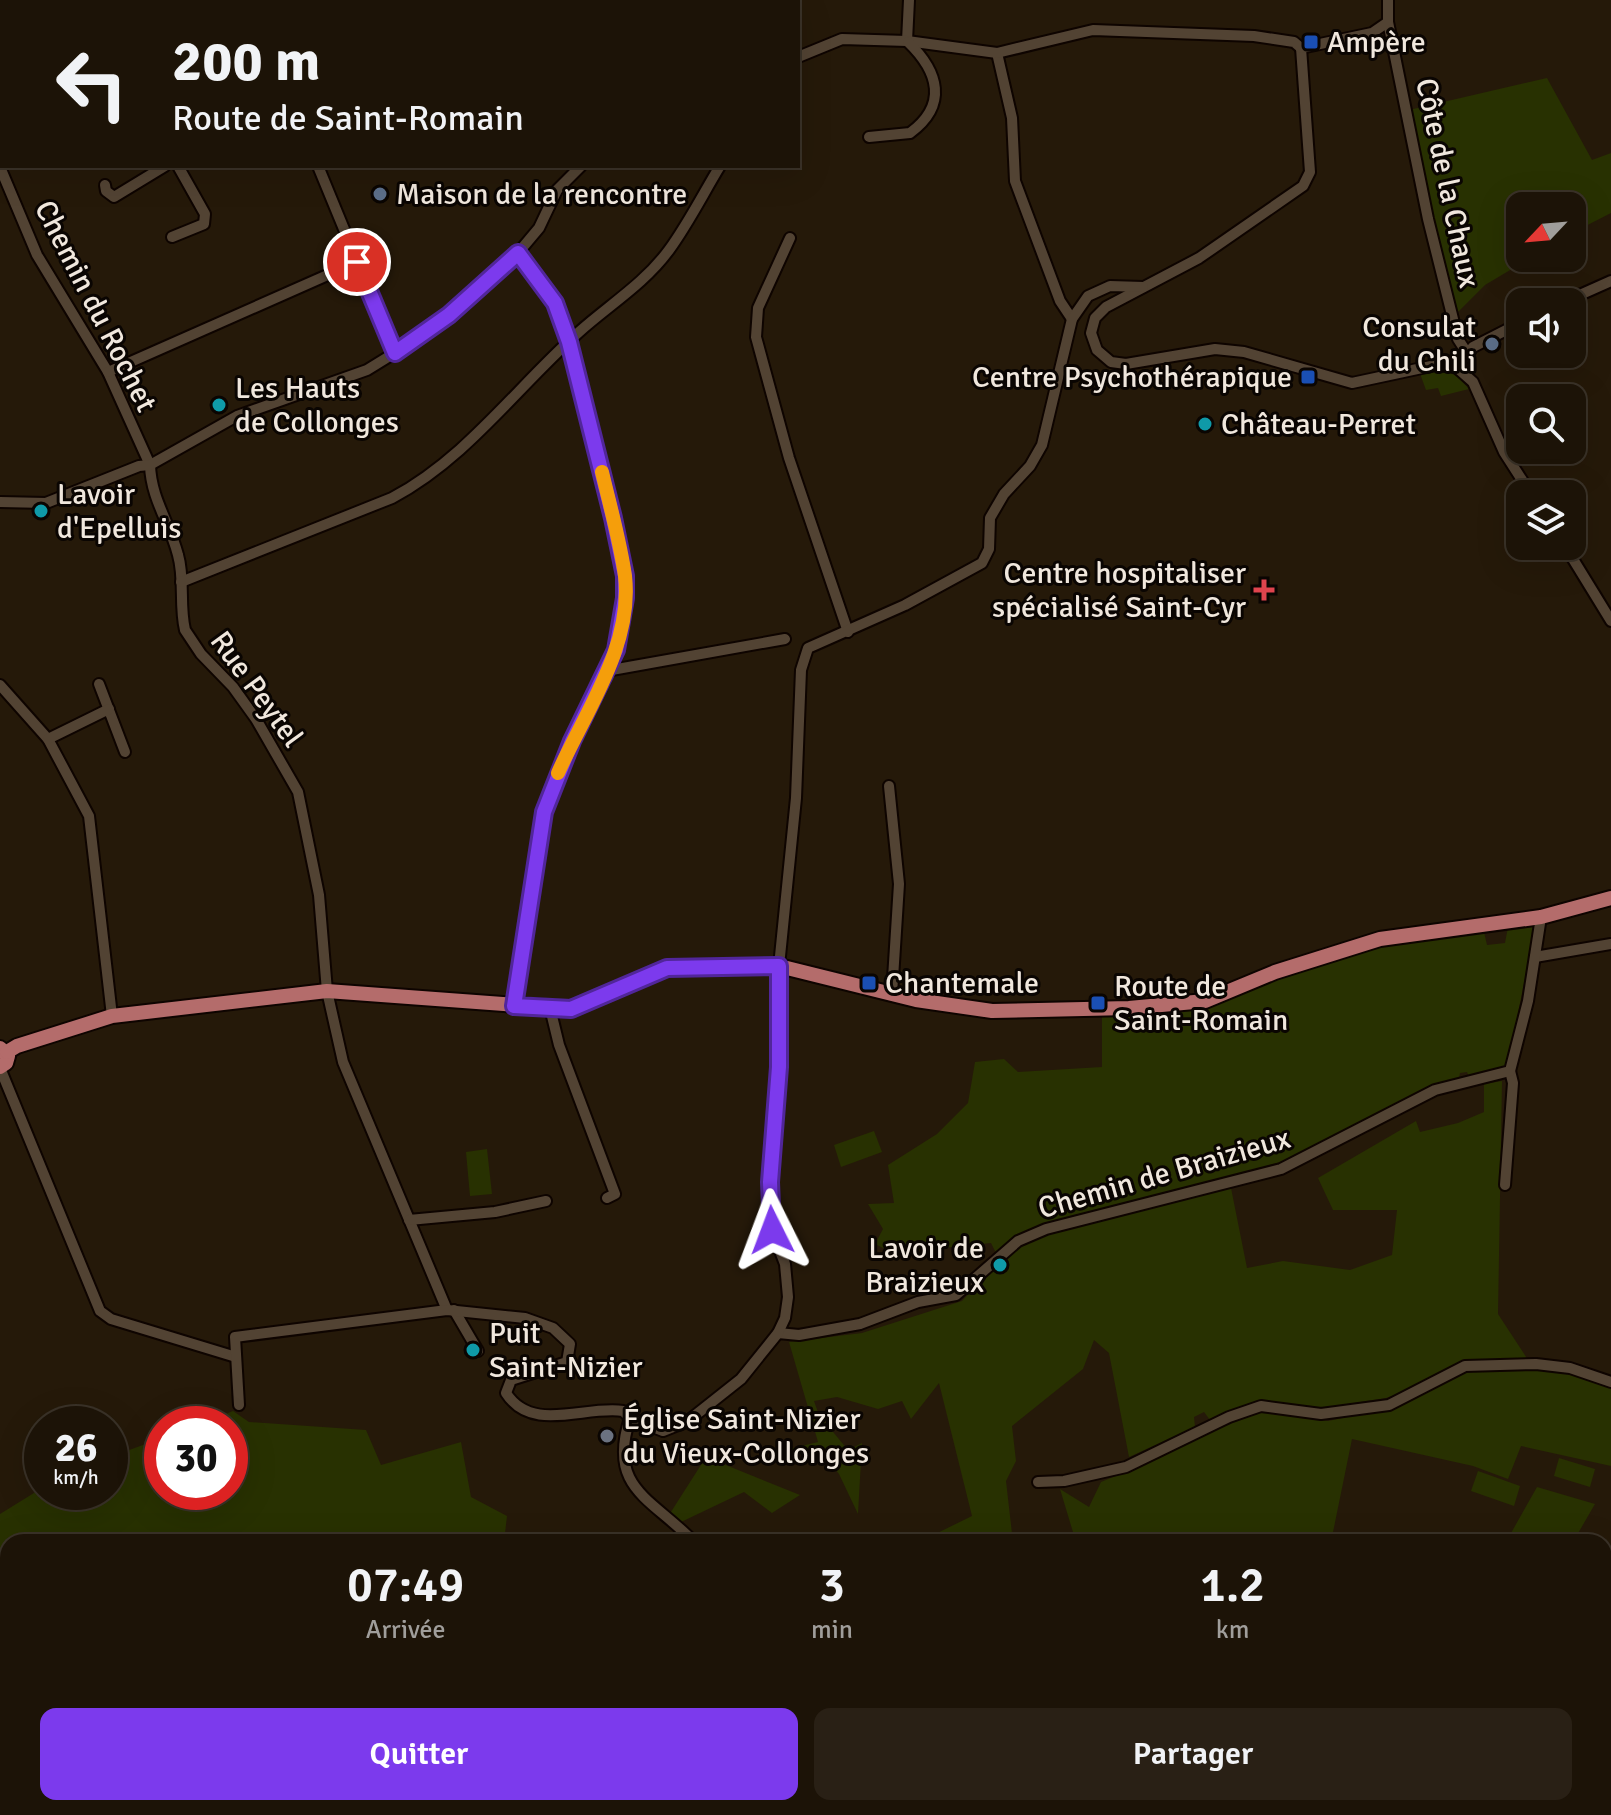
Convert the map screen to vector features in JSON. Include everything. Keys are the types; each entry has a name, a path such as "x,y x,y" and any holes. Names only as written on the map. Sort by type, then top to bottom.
{"main road":[{"path":"0,1067 6,1063 3,1050 112,1016 327,991 571,1009 667,968 779,966 892,994 992,1011 1129,1008 1205,1001 1275,972 1380,939 1541,917 1611,898"}],"street":[{"path":"869,137 910,133 921,124 937,96 927,67 907,41 909,0"},
{"name":"Côte de la Chaux","path":"1388,0 1388,22 1428,219 1458,339 1467,353"},
{"path":"1301,48 1372,33 1388,22"},
{"path":"800,56 842,39 907,41 997,53 1093,30 1254,36 1294,42 1301,48 1310,172 1303,186 1199,258 1106,307 1095,318 1091,333 1097,350 1111,362 1126,364 1215,349 1244,352 1352,383 1436,365 1456,367 1473,382 1504,452 1522,480"},
{"path":"997,53 1012,118 1015,181 1060,301 1072,319"},
{"name":"Chemin du Rochet","path":"0,168 37,255 108,372 150,465"},
{"path":"105,185 106,191 114,197 162,168"},
{"path":"172,237 204,224 205,214 179,168"},
{"path":"319,168 395,353"},
{"path":"0,502 46,503 139,466 150,465 237,416 367,370 449,315 518,253 539,228 557,190 579,168"},
{"path":"181,582 392,498 423,481 457,455 569,342 651,270 669,250 719,168"},
{"path":"790,238 758,308 756,337 789,458 848,632"},
{"path":"514,1006 544,812 622,627 625,576 569,342 555,303 518,253"},
{"path":"108,372 357,262"},
{"path":"1586,292 1611,281"},
{"path":"239,1405 235,1337 451,1310 525,1318 553,1328 570,1344 567,1362 511,1380 506,1393 513,1403 532,1414 555,1416 608,1408 623,1411 630,1418 663,1431 688,1421 741,1379 778,1333 788,1297 785,1264 772,1230 770,1182 779,1067 779,966 796,798 801,670 808,648 848,632 982,563 989,549 990,518 1004,494 1030,466 1042,445 1072,319 1088,296 1110,286 1143,287"},
{"path":"1456,367 1467,353 1506,331"},
{"name":"Rue Peytel","path":"150,465 153,493 178,553 185,630 201,654 233,687 256,719 298,792 319,895 327,991 343,1062 409,1220 451,1310 478,1351"},
{"path":"1574,560 1611,621"},
{"path":"606,671 785,639"},
{"path":"99,684 125,752"},
{"path":"1,688 48,739 89,816 112,1016"},
{"path":"48,739 109,709"},
{"path":"889,786 899,884 892,994"},
{"path":"1505,1185 1513,1083 1510,1071 1541,917"},
{"path":"1535,957 1611,944"},
{"path":"550,1008 559,1045 615,1194 607,1198"},
{"path":"0,1067 100,1311 111,1319 236,1357"},
{"name":"Chemin de Braizieux","path":"778,1333 799,1335 860,1324 918,1302 956,1295 1018,1241 1046,1229 1281,1169 1435,1090 1510,1071"},
{"path":"409,1220 495,1212 546,1201"},
{"path":"1038,1482 1064,1481 1126,1467 1229,1417 1261,1406 1321,1414 1389,1405 1465,1366 1547,1365 1570,1368 1611,1382"},
{"path":"630,1418 621,1453 624,1470 643,1498 685,1534"}],"green space":[{"path":"1547,78 1592,160 1611,153 1611,213 1586,226 1586,192 1506,192 1507,272 1485,285 1456,314 1409,110"},
{"path":"1441,369 1457,376 1469,389 1441,396 1438,388 1426,390 1419,371"},
{"path":"1536,923 1507,1068 1469,1077 1467,1072 1460,1073 1459,1079 1429,1086 1284,1161 1016,1238 996,1253 991,1243 893,1253 875,1244 883,1229 868,1204 894,1203 888,1165 937,1134 968,1103 975,1062 1004,1059 1018,1072 1102,1067 1102,1017 1205,1009 1280,978 1388,945 1484,932 1487,945 1505,943 1508,927"},
{"path":"1502,1081 1498,1314 1534,1369 1570,1371 1611,1387 1611,1466 1521,1446 1508,1479 1473,1466 1352,1439 1333,1534 1074,1534 1060,1489 1089,1507 1101,1482 1162,1457 1207,1433 1264,1411 1328,1421 1390,1408 1419,1396 1412,1389 1386,1398 1323,1408 1258,1400 1210,1420 1204,1412 1194,1417 1195,1427 1129,1457 1109,1353 1094,1340 1083,1369 1012,1426 1016,1461 1006,1481 1012,1534 935,1534 972,1516 939,1383 911,1419 902,1401 878,1409 837,1397 814,1401 819,1415 848,1450 862,1443 858,1514 839,1474 826,1458 789,1449 818,1442 789,1342 862,1333 962,1301 999,1261 1023,1242 1047,1233 1231,1188 1247,1268 1283,1261 1350,1270 1392,1255 1397,1210 1333,1210 1318,1178 1416,1121 1420,1132 1458,1123 1484,1112 1484,1084"},
{"path":"874,1131 882,1152 841,1167 834,1145"},
{"path":"487,1149 492,1194 470,1196 466,1152"},
{"path":"248,1421 366,1430 381,1465 461,1442 471,1497 507,1516 505,1534 0,1534 0,1514 24,1499 24,1510 128,1510 128,1450 144,1445 144,1510 248,1510"},
{"path":"706,1457 800,1495 772,1513 744,1492 679,1523 669,1515"},
{"path":"1559,1458 1595,1469 1590,1487 1554,1476"},
{"path":"1478,1471 1520,1486 1514,1506 1471,1491"},
{"path":"1537,1487 1595,1504 1578,1534 1511,1534"}],"slow traffic":[{"path":"558,773 616,650 622,627 625,576 602,472"}],"place":[{"name":"Ampère","path":"1311,42"},
{"name":"Maison de la rencontre","path":"380,194"},
{"name":"Consulat du Chili","path":"1492,344"},
{"name":"Centre Psychothérapique","path":"1308,377"},
{"name":"Les Hauts de Collonges","path":"219,405"},
{"name":"Château-Perret","path":"1205,424"},
{"name":"Lavoir d'Epelluis","path":"41,511"},
{"name":"Centre hospitaliser spécialisé Saint-Cyr","path":"1264,590"},
{"name":"Chantemale","path":"869,983"},
{"name":"Route de Saint-Romain","path":"1098,1003"},
{"name":"Lavoir de Braizieux","path":"1000,1265"},
{"name":"Puit Saint-Nizier","path":"473,1350"},
{"name":"Église Saint-Nizier du Vieux-Collonges","path":"607,1436"}],"route":[{"path":"357,262 395,353 449,315 518,253 555,303 569,342 598,451 625,576 625,598 616,650 572,741 544,812 514,1006 571,1009 667,968 779,966 779,1067 770,1182 772,1230"}]}
